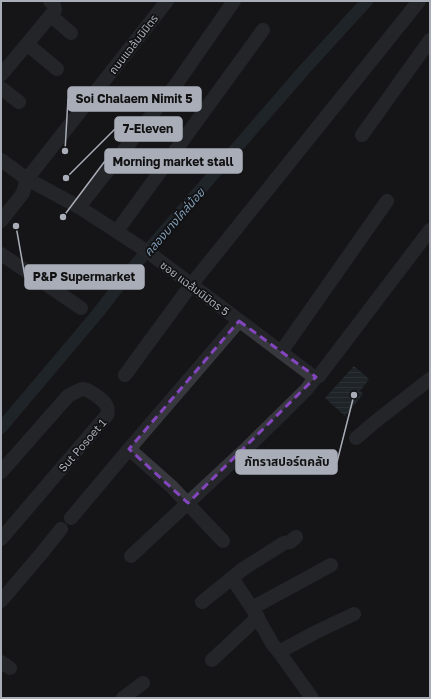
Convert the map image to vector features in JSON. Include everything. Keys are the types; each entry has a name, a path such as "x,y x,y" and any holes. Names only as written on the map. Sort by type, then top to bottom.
{"street":[{"path":"1,75 55,10 54,5 50,1"},
{"name":"ถนนแฉล้มนิมิตร","path":"1,221 23,193 27,179 167,1"},
{"path":"79,207 176,83 234,1"},
{"path":"125,375 191,285 419,1"},
{"path":"51,16 71,33"},
{"path":"117,231 263,30"},
{"path":"362,135 430,40"},
{"path":"27,44 57,69"},
{"path":"1,88 19,102"},
{"name":"ซอย แฉล้มนิมิตร 5","path":"1,160 27,179 79,207 117,231 316,377"},
{"path":"281,352 387,202"},
{"path":"131,556 188,504 306,390 316,377 319,376 430,230"},
{"path":"1,254 81,308"},
{"path":"71,518 239,321"},
{"path":"356,438 430,379"},
{"name":"Sut Posoet 1","path":"1,472 68,396 82,389 88,390 106,404 108,410 107,415 1,539"},
{"path":"129,449 172,487 223,540"},
{"path":"1,601 61,529"},
{"path":"202,602 243,569 296,537"},
{"path":"212,660 255,612 331,565"},
{"path":"232,578 255,612 273,645 312,698"},
{"path":"279,652 354,614"},
{"path":"123,698 143,683"}],"highlighted area":[{"path":"239,321 316,377 188,503 129,449"}],"shaded area":[{"path":"354,366 369,379 360,391 363,394 345,416 325,398"}],"waterway":[{"name":"คลองบางโคล่น้อย","path":"1,428 98,313 135,265 304,70 367,1"}],"place":[{"name":"Soi Chalaem Nimit 5","path":"65,151"},
{"name":"7-Eleven","path":"66,178"},
{"name":"Morning market stall","path":"63,217"},
{"name":"P&P Supermarket","path":"16,226"},
{"name":"ภัทราสปอร์ตคลับ","path":"354,395"}]}
